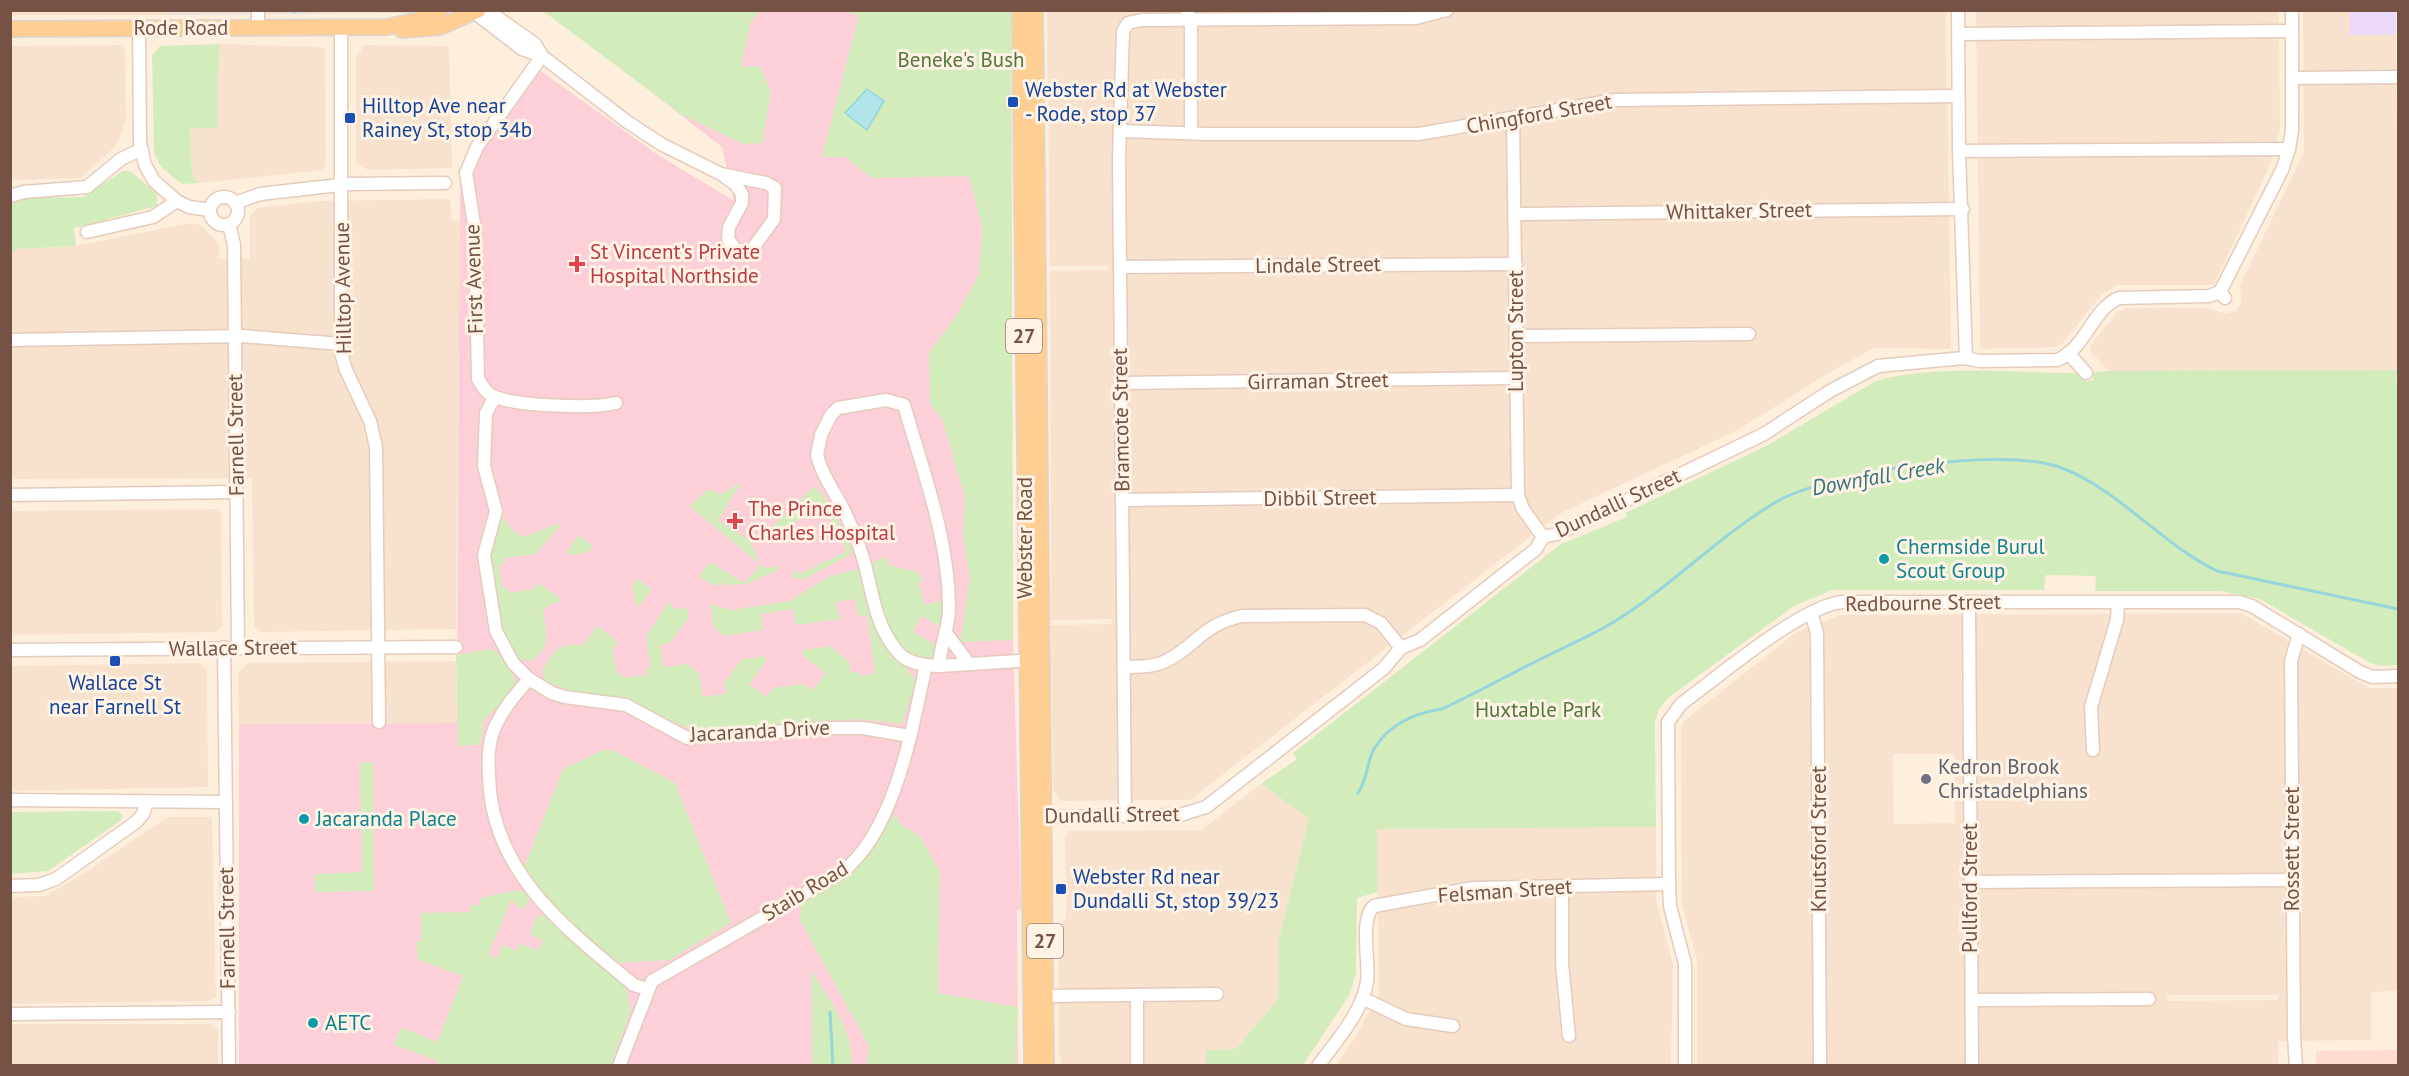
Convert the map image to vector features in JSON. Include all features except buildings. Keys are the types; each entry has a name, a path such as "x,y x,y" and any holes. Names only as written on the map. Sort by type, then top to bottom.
{"main road":[{"name":"Rode Road","path":"10,29 387,27 419,20 440,10"},
{"path":"419,20 456,10"},
{"name":"Webster Road","path":"1020,10 1026,661 1037,817 1046,1065"},
{"name":"Webster Road","path":"1032,1065 1043,660 1035,10"},
{"name":"Rode Road","path":"387,27 407,31 428,30 446,26 478,11"}],"street":[{"path":"258,10 258,28"},
{"path":"1191,133 1188,15 1416,18 1447,10"},
{"path":"1958,10 1959,151 1963,209 1966,358"},
{"path":"2086,373 2068,354 2116,299 2222,295 2289,149 2292,130 2292,10"},
{"path":"478,11 505,16 535,44 542,56"},
{"path":"478,11 522,49 542,56 626,121 667,148 721,174 736,185 742,196 740,211 729,227 729,241 736,250 751,251 774,219 775,188 766,183 721,174"},
{"name":"Bramcote Street","path":"1125,815 1120,267 1122,35 1126,25 1136,21 1188,15"},
{"path":"139,28 140,150 151,177 177,201 189,207 210,210"},
{"name":"Hilltop Avenue","path":"341,28 341,344 344,364 370,421 376,447 379,722"},
{"path":"1959,34 2292,31"},
{"name":"First Avenue","path":"495,397 483,387 476,367 475,230 466,173 477,147 542,56"},
{"path":"2292,78 2398,77"},
{"name":"Chingford Street","path":"1121,131 1419,134 1615,100 1958,96"},
{"name":"Lupton Street","path":"1513,118 1518,495 1523,509 1543,537"},
{"path":"1959,151 2289,149"},
{"path":"10,196 24,192 87,188 121,159 140,150"},
{"path":"210,210 218,199 227,198 235,202 260,194 342,185 445,183"},
{"path":"87,232 153,217 177,201"},
{"path":"210,210 216,222 229,224 237,215 235,202"},
{"name":"Whittaker Street","path":"1515,214 1963,209"},
{"name":"Farnell Street","path":"229,224 234,245 238,647"},
{"name":"Lindale Street","path":"1120,267 1516,264"},
{"path":"1516,336 1749,334"},
{"path":"10,340 235,337 341,344"},
{"name":"Dundalli Street","path":"1037,817 1180,815 1206,807 1383,669 1401,648 1420,640 1536,549 1543,537 1557,534 1764,434 1869,369 1895,362 1966,358 1980,361 2047,361 2061,359 2068,354"},
{"name":"Girraman Street","path":"1121,383 1516,378"},
{"path":"495,397 583,407 616,403"},
{"name":"Jacaranda Drive","path":"495,397 486,413 484,466 496,511 484,555 496,631 513,663 529,679 565,697 626,705 687,738 828,728 863,728 909,736"},
{"path":"939,666 940,648 947,634 947,570 938,527 904,405 886,400 838,408 831,415 821,435 817,455 847,516 865,566 873,604 884,631 898,653 909,661 939,666 1043,660"},
{"path":"10,495 237,492"},
{"name":"Dibbil Street","path":"1122,500 1518,495"},
{"name":"Redbourne Street","path":"1685,1065 1685,964 1671,906 1669,884 1667,743 1671,716 1690,697 1784,629 1811,613 1829,604 1843,602 2246,603 2367,675 2398,676"},
{"name":"Pullford Street","path":"1969,602 1972,1065"},
{"path":"2093,750 2091,707 2117,620 2118,603"},
{"name":"Knutsford Street","path":"1811,613 1817,640 1820,1065"},
{"path":"1124,667 1150,666 1165,661 1207,629 1223,620 1242,616 1365,615 1381,623 1401,648"},
{"path":"947,634 969,664"},
{"name":"Rossett Street","path":"2296,1065 2291,661 2300,634"},
{"name":"Farnell Street","path":"224,647 229,1065"},
{"name":"Wallace Street","path":"10,650 456,647"},
{"name":"Staib Road","path":"619,1065 652,981 850,866 881,825 887,812 926,665"},
{"path":"529,679 507,704 496,723 489,752 489,790 503,845 519,875 542,903 634,985 647,989"},
{"path":"10,800 226,802"},
{"path":"10,886 39,885 56,879 136,822 143,814 147,802"},
{"path":"1971,882 2292,880"},
{"name":"Felsman Street","path":"1318,1065 1352,1017 1362,998 1367,973 1367,919 1374,906 1473,888 1669,884"},
{"path":"1562,886 1562,963 1569,1036"},
{"path":"1045,996 1217,994"},
{"path":"1137,995 1137,1065"},
{"path":"1362,998 1406,1019 1454,1026"},
{"path":"1972,1000 2149,999"},
{"path":"10,1014 229,1012"}],"shaded area":[{"path":"11,10 168,11 168,15 11,15"},
{"path":"168,11 417,11 413,13 168,15"},
{"name":"The Prince Charles Hospital","path":"547,11 1011,11 1013,640 1021,904 1020,911 1017,909 1018,1065 239,1066 239,724 457,723 460,173 531,64 658,155 734,201 722,147"},
{"path":"1047,11 1946,11 1951,349 1874,348 1827,374 1738,430 1561,513 1190,800 1061,801 1053,790 1051,625 1111,624 1112,619 1051,620 1050,271 1108,270 1108,266 1050,266"},
{"path":"1976,11 2279,11 2280,130 2269,167 2214,285 2118,285 2102,294 2062,344 2056,347 1980,349"},
{"path":"2303,11 2350,11 2350,35 2396,35 2398,370 2109,371 2090,351 2090,346 2117,312 2126,308 2206,308 2227,314 2236,310 2241,303 2240,285 2304,152"},
{"path":"2350,11 2396,11 2396,35 2350,35"},
{"path":"219,44 322,47 325,50 326,165 322,170 199,183 192,175 190,128 217,128"},
{"path":"120,45 125,51 126,120 116,146 81,178 11,180 11,46"},
{"path":"364,45 449,46 452,168 368,170 356,163 356,58"},
{"path":"450,199 452,221 460,221 456,629 261,632 254,626 252,478 11,479 10,254 17,249 76,246 191,223 200,225 219,244 219,259 250,259 250,216 257,208 320,201"},
{"path":"216,509 221,514 222,626 216,632 11,635 11,511"},
{"path":"2241,613 2369,688 2398,688 2398,991 2371,992 2371,1040 2278,1041 2278,1065 1697,1065 1697,960 1682,904 1681,727 1684,721 1795,633 1840,615","holes":["1893,754 1954,754 1955,823 1894,824","2167,995 2278,995 2278,1000 2167,1001"]},
{"path":"456,661 457,723 239,724 238,673 248,663"},
{"path":"200,663 207,670 208,787 11,791 11,666"},
{"path":"1261,784 1309,818 1279,938 1278,999 1236,1049 1206,1050 1206,1065 1062,1065 1059,1051 1058,926 1066,919 1065,836 1069,831 1201,830"},
{"path":"168,817 212,817 216,997 208,1001 11,1004 11,897 45,896 80,876"},
{"path":"1656,827 1656,900 1673,965 1671,1065 1335,1066 1353,1041 1379,994 1377,829"},
{"path":"11,1024 211,1024 218,1031 218,1065 11,1065"},
{"path":"2398,1050 2398,1065 2316,1065 2316,1051"}],"green space":[{"path":"543,11 760,11 751,21 741,67 760,66 771,92 762,143 743,144 682,115"},
{"name":"Beneke's Bush","path":"841,11 1011,11 1013,640 960,642 970,579 963,535 965,497 942,419 930,404 929,352 955,318 979,274 982,226 969,176 872,178 845,157 822,157 859,15"},
{"path":"219,44 217,128 190,128 192,175 199,183 182,184 161,167 154,153 152,56 160,46"},
{"path":"123,171 130,171 157,194 157,206 74,228 76,246 17,249 11,254 11,203 26,198 83,197"},
{"name":"Huxtable Park","path":"2398,370 2396,383 2398,388 2398,665 2380,666 2370,663 2260,599 2220,591 2095,591 2096,576 2046,575 2044,590 1832,590 1794,606 1668,698 1659,709 1655,723 1656,827 1377,829 1378,892 1357,898 1356,973 1350,994 1303,1065 1206,1065 1206,1050 1236,1049 1278,999 1279,938 1309,818 1261,784 1297,759 1293,753 1561,544 1627,517 1625,513 1766,446 1874,382 1895,376 1946,371 2077,373 2084,376 2086,382 2094,380 2091,372 2109,371"},
{"path":"742,482 718,520 750,541 760,564 689,506 709,489 721,494"},
{"path":"815,486 829,503 852,549 851,554 802,580 791,576 796,570 799,574 847,551 823,506 774,534 770,529"},
{"path":"502,516 513,531 523,537 563,522 536,554 504,558 504,564 499,565 502,588 508,588 509,593 535,589 535,585 540,584 559,598 560,596 561,602 550,604 543,612 545,646 531,661 519,660 499,625 490,554"},
{"path":"579,535 593,546 589,552 569,555 566,552"},
{"path":"886,557 889,565 918,572 923,581 918,583 925,605 945,600 946,620 941,627 922,616 913,631 935,645 936,652 929,659 907,651 899,643 887,623 869,564"},
{"path":"710,562 744,583 760,565 766,568 778,566 778,570 747,584 714,585 699,577"},
{"path":"859,569 866,603 879,636 916,680 902,724 860,719 690,729 616,696 578,694 546,681 542,671 558,649 568,645 583,645 597,626 616,640 617,646 612,647 617,674 622,673 623,678 647,675 646,669 651,668 646,636 669,601 674,609 687,608 689,618 670,643 660,645 663,667 687,664 699,673 703,697 726,694 724,683 742,659 765,656 766,662 749,684 766,697 774,688 803,684 813,690 825,673 803,656 802,650 829,646 849,661 851,673 859,672 861,676 875,674 867,615 858,616 855,599 835,602 841,619 796,625 793,609 761,614 763,630 724,636 714,628 710,604 731,610 789,601 830,576"},
{"path":"637,579 652,589 638,607 632,585"},
{"path":"490,649 508,664 516,686 483,722 482,739 477,745 458,746 456,655"},
{"path":"603,750 614,751 675,783 731,923 669,960 617,963 542,895 523,870 563,769"},
{"path":"373,762 374,891 315,892 315,874 362,872 360,763"},
{"path":"118,811 123,816 120,821 48,871 11,874 11,812"},
{"path":"896,814 900,824 919,835 940,872 938,993 1018,1007 1015,1065 866,1065 869,1046 800,920 801,904 852,867"},
{"path":"519,890 527,894 529,902 522,910 511,900 488,955 497,958 502,945 517,951 520,944 539,950 543,941 530,935 536,917 544,915 625,984 631,1010 611,1065 437,1065 438,1061 394,1045 401,1027 437,1042 463,976 418,960 416,942 421,942 421,913 470,912 470,905 480,905 480,898"},
{"path":"811,971 839,1016 849,1040 852,1065 812,1065"}],"water":[{"path":"867,89 884,101 867,130 845,113"}],"waterway":[{"name":"Downfall Creek","path":"1358,793 1364,782 1374,749 1395,726 1422,713 1442,709 1612,623 1776,502 1801,491 1873,472 1916,465 1998,459 2033,461 2059,467 2100,488 2196,560 2217,571 2398,609"},
{"path":"830,1012 833,1066"}],"place":[{"name":"Webster Rd at Webster - Rode, stop 37","path":"1013,102"},
{"name":"Hilltop Ave near Rainey St, stop 34b","path":"350,118"},
{"name":"St Vincent's Private Hospital Northside","path":"577,264"},
{"name":"The Prince Charles Hospital","path":"735,521"},
{"name":"Chermside Burul Scout Group","path":"1884,559"},
{"name":"Wallace St near Farnell St","path":"115,661"},
{"name":"Kedron Brook Christadelphians","path":"1926,779"},
{"name":"Jacaranda Place","path":"304,819"},
{"name":"Webster Rd near Dundalli St, stop 39/23","path":"1061,889"},
{"name":"AETC","path":"313,1023"}]}
